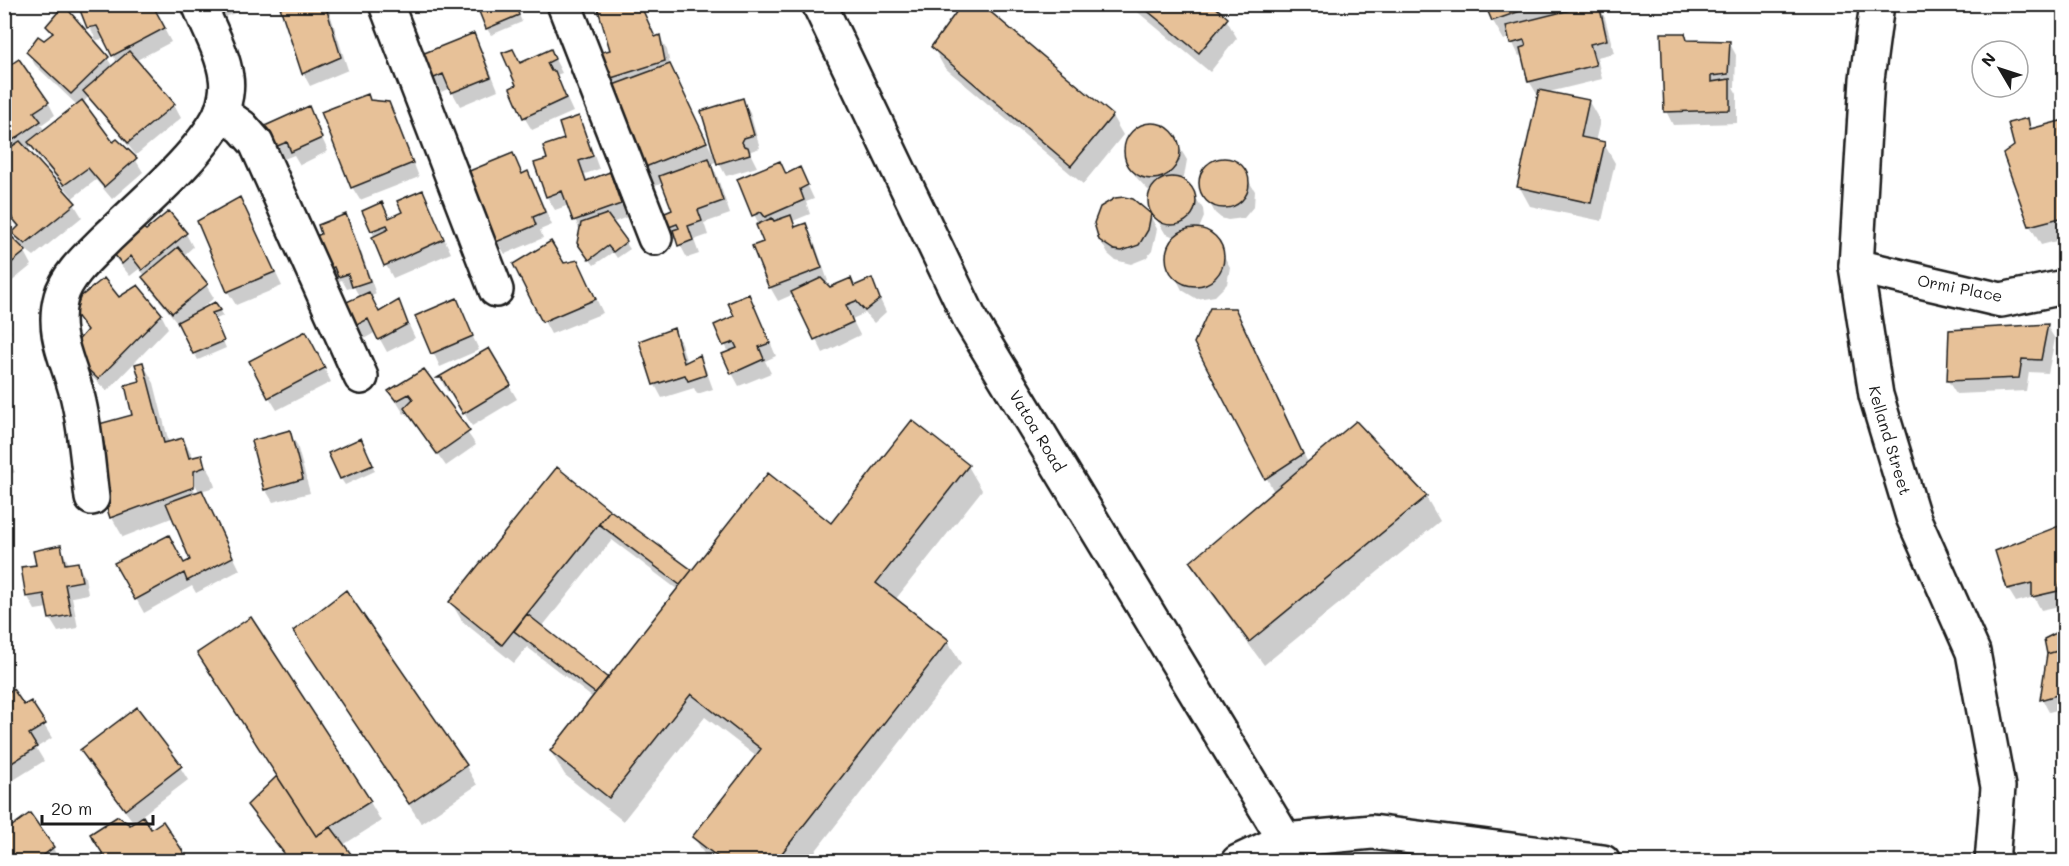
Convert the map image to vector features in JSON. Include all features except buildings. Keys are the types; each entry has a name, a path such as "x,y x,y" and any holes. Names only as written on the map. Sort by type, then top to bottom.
{"street":[{"path":"92,498 79,402 59,342 58,319 61,296 71,278 88,257 202,142 221,112 227,78 199,4"},
{"path":"386,4 496,290"},
{"path":"564,4 655,238"},
{"name":"Vatoa Road","path":"819,4 971,321 1286,840"},
{"name":"Kelland Street","path":"1877,4 1867,79 1856,266 1876,395 1914,517 1973,652 1998,788 1992,861"},
{"path":"221,112 242,127 256,143 361,377"},
{"name":"Ormi Place","path":"1856,266 2001,300 2064,287"},
{"path":"1238,861 1286,840 1372,832 1603,861"}]}
